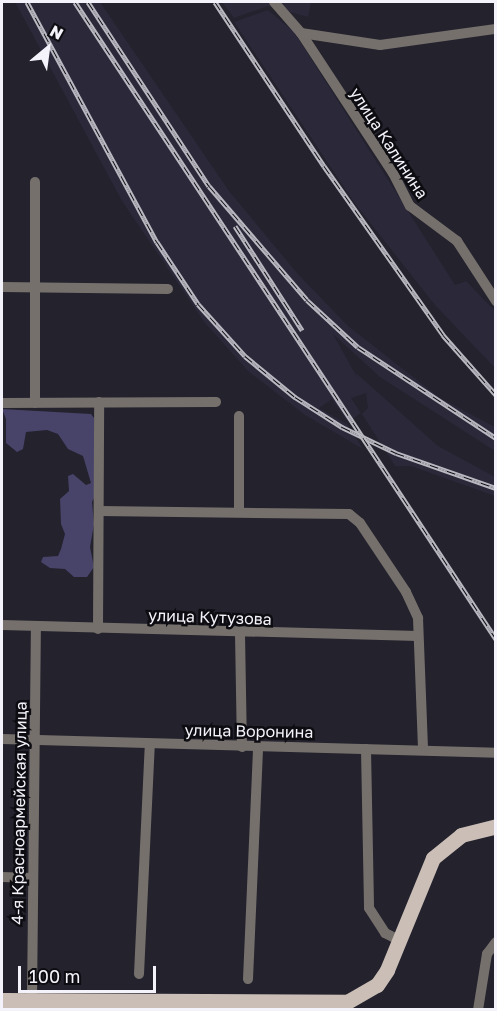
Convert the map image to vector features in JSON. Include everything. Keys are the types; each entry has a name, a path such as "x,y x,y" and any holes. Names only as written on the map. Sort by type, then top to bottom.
{"main road":[{"path":"2,1000 116,1005 267,1006 304,1006 347,1002 363,996 387,970 434,858 461,835 495,826"}],"street":[{"name":"улица Калинина","path":"274,2 288,21 301,33 393,173 410,206 457,241 495,301"},
{"path":"301,33 380,45 495,29"},
{"path":"35,182 35,403"},
{"path":"2,287 168,289"},
{"path":"98,629 99,402"},
{"path":"2,403 216,402"},
{"path":"239,416 239,510"},
{"path":"99,511 239,510 349,514 360,523 406,592 418,618 423,748"},
{"name":"улица Кутузова","path":"2,625 240,634 418,636"},
{"name":"4-я Красноармейская улица","path":"32,1000 36,626"},
{"path":"240,634 242,747"},
{"name":"улица Воронина","path":"2,739 242,747 423,748 495,753"},
{"path":"139,974 150,744"},
{"path":"248,979 258,747"},
{"path":"366,749 369,908 385,933 399,940"},
{"path":"2,877 32,878"},
{"path":"478,1010 487,954 495,942"}],"shaded area":[{"path":"15,2 100,2 229,191 297,273 348,326 440,398 495,427 495,451 380,377 333,334 358,379 355,372 438,446 495,477 495,496 411,466 395,466 362,414 368,408 366,393 351,398 361,413 348,422 332,399 319,408 347,424 363,449 305,415 249,372 205,323 122,201"},
{"path":"222,2 311,2 308,17 268,6 234,18"},
{"path":"268,10 294,32 455,285 466,281 495,311 495,368 435,305 356,205 234,22"},
{"path":"2,409 91,414 94,418 98,490 92,502 94,524 90,547 94,567 87,577 74,577 65,569 50,568 41,562 43,557 58,556 61,549 65,534 61,524 60,499 69,491 68,476 73,474 86,485 91,483 83,456 68,449 58,434 47,430 26,432 23,449 17,452 6,443 6,419"}],"railway":[{"path":"27,2 157,242 198,304 245,356 295,397 342,427 396,453 496,488"},
{"path":"75,2 496,639"},
{"path":"88,2 209,186 307,300 358,347 496,438"},
{"path":"215,2 324,166 443,335 496,395"},
{"path":"235,226 302,330"}]}
